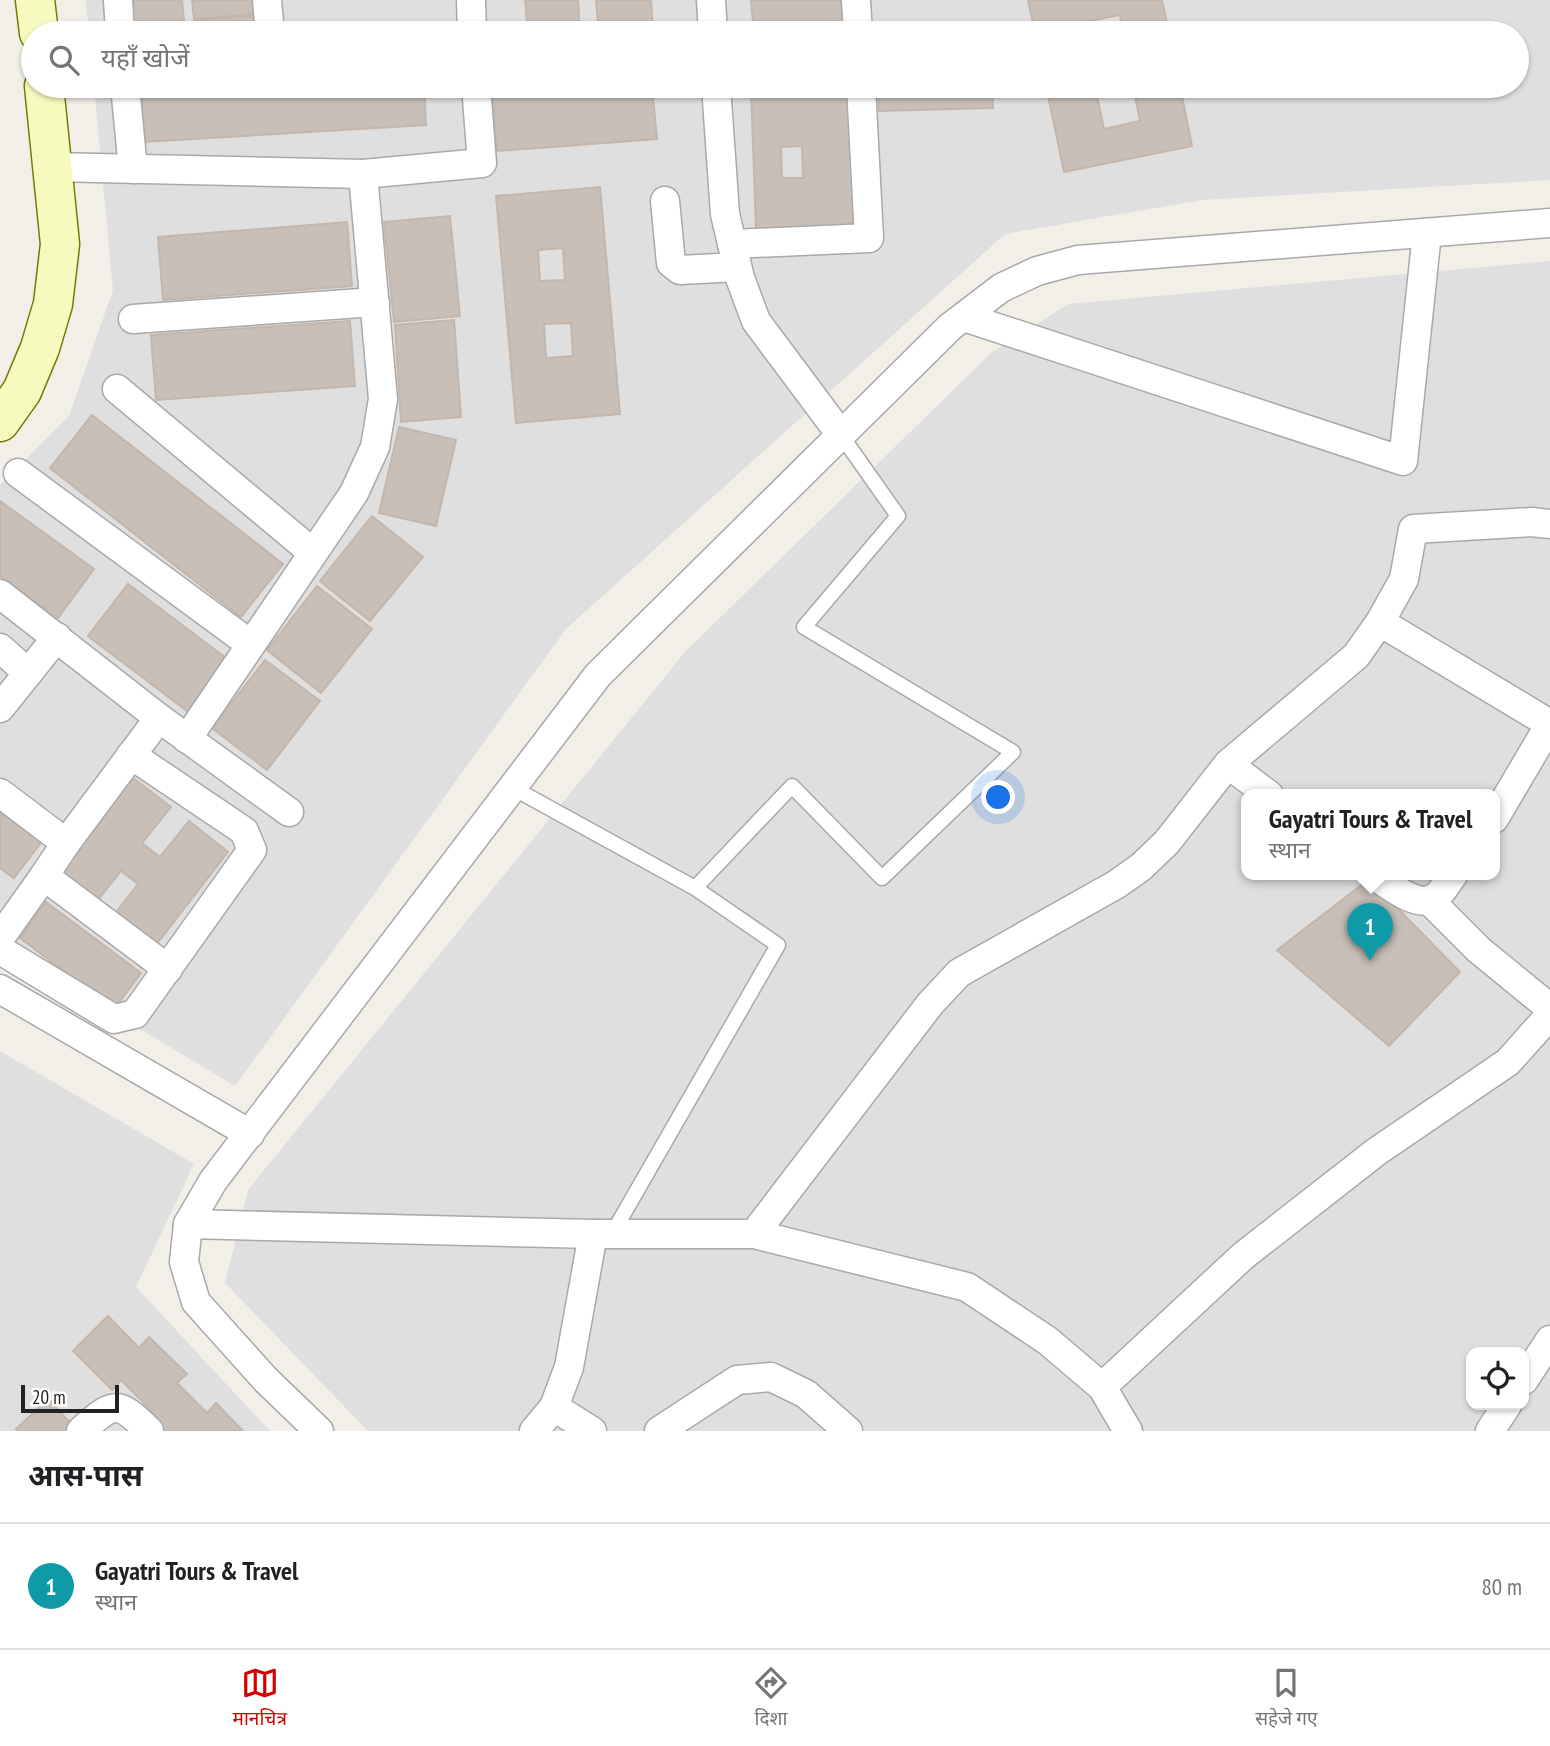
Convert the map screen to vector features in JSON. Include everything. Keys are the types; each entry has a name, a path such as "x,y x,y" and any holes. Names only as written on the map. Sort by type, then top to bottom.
{"street":[{"path":"35,0 38,21"},
{"path":"118,0 119,21"},
{"path":"267,0 269,21"},
{"path":"471,0 472,21"},
{"path":"711,0 712,21"},
{"path":"856,0 857,21"},
{"path":"0,422 22,391 54,304 60,244 45,98"},
{"path":"126,98 133,169"},
{"path":"52,167 363,174 482,163 477,98"},
{"path":"717,98 725,214 756,321 841,435"},
{"path":"665,201 671,262 680,270 735,256 869,238 862,98"},
{"path":"187,739 354,493 375,447 383,399 363,174"},
{"path":"319,1431 266,1380 196,1302 184,1262 188,1224 213,1181 598,675 950,327 1001,288 1037,271 1077,260 1550,223"},
{"path":"964,317 1403,461 1427,233"},
{"path":"134,319 375,302"},
{"path":"117,389 312,552"},
{"path":"18,473 250,644"},
{"path":"754,1234 930,1004 959,973 1117,884 1141,867 1167,842 1228,764 1356,656 1380,622 1404,579 1413,529 1532,522 1550,524"},
{"path":"0,594 159,718 289,812"},
{"path":"1380,622 1550,724 1500,808"},
{"path":"0,708 57,637"},
{"path":"0,648 29,673"},
{"path":"0,938 66,843 159,718"},
{"path":"0,950 114,1019 135,1014 252,850 244,831 131,755"},
{"path":"1228,764 1261,789"},
{"path":"0,793 66,843"},
{"path":"44,876 168,969"},
{"path":"1381,880 1398,892 1420,900 1430,900 1438,895 1449,880"},
{"path":"1430,900 1479,950 1550,1008"},
{"path":"0,989 250,1134"},
{"path":"1102,1387 1243,1256 1376,1153 1508,1062 1550,1015"},
{"path":"188,1224 602,1234 754,1234 967,1287 1048,1341 1102,1387 1128,1431"},
{"path":"534,1431 554,1407 569,1367 602,1234"},
{"path":"1529,1372 1550,1340"},
{"path":"660,1431 737,1380 771,1377 806,1394 848,1431"},
{"path":"554,1407 592,1431"},
{"path":"81,1431 103,1411 114,1408 129,1411 149,1431"},
{"path":"1490,1431 1504,1410"}],"lane":[{"path":"695,888 792,786 882,878 1013,752 804,627 898,516 841,435"},
{"path":"513,788 695,888 778,945 602,1234"}],"shaded area":[{"path":"86,0 1550,0 1550,180 1202,200 1005,234 566,629 235,1086 0,945 0,485 69,416 113,290 95,98 1529,98 1529,21 88,21"},
{"path":"1550,261 1550,1431 368,1431 225,1283 248,1190 685,652 991,353 1068,304"},
{"path":"0,1051 194,1164 136,1287 270,1431 0,1431"}],"building":[{"path":"124,0 182,0 184,21 127,21"},
{"path":"192,0 257,0 258,14 194,19"},
{"path":"525,0 578,0 579,21 527,21"},
{"path":"596,0 651,0 652,21 598,21"},
{"path":"751,0 849,0 851,21 753,21"},
{"path":"1028,0 1162,0 1166,21 1121,21 1120,15 1088,21 1032,21"},
{"path":"258,15 258,21 194,21"},
{"path":"141,98 425,98 426,125 144,142"},
{"path":"493,98 653,98 657,139 497,151"},
{"path":"751,98 855,98 860,228 756,231","holes":["802,146 803,178 782,178 781,147"]},
{"path":"878,98 993,98 993,108 879,111"},
{"path":"1049,98 1098,98 1104,129 1140,121 1135,98 1182,98 1192,146 1064,172"},
{"path":"600,187 620,414 516,423 496,196","holes":["563,248 565,280 540,281 538,250","571,323 573,356 546,358 544,324"]},
{"path":"450,216 460,316 394,322 384,222"},
{"path":"347,222 352,286 163,300 158,237"},
{"path":"454,320 461,417 401,422 395,325"},
{"path":"350,321 355,386 156,400 151,335"},
{"path":"92,415 283,564 241,617 50,468"},
{"path":"399,427 456,440 436,526 379,513"},
{"path":"0,501 94,569 58,618 0,576"},
{"path":"372,516 423,557 370,621 320,581"},
{"path":"128,584 231,662 191,714 88,636"},
{"path":"317,586 372,629 321,693 267,650"},
{"path":"265,660 320,701 267,770 212,728"},
{"path":"133,778 171,807 142,843 160,857 189,821 228,852 155,946 114,915 138,884 121,871 97,901 59,872"},
{"path":"0,807 43,840 14,878 0,868"},
{"path":"1370,880 1460,972 1389,1046 1277,950"},
{"path":"46,902 141,973 114,1009 20,938"},
{"path":"108,1316 139,1348 149,1337 187,1374 177,1383 207,1413 216,1403 243,1431 153,1431 138,1416 147,1406 121,1380 112,1390 73,1351"},
{"path":"48,1399 78,1431 16,1429"}],"place":[{"name":"Gayatri Tours & Travel","path":"1370,961"}]}
